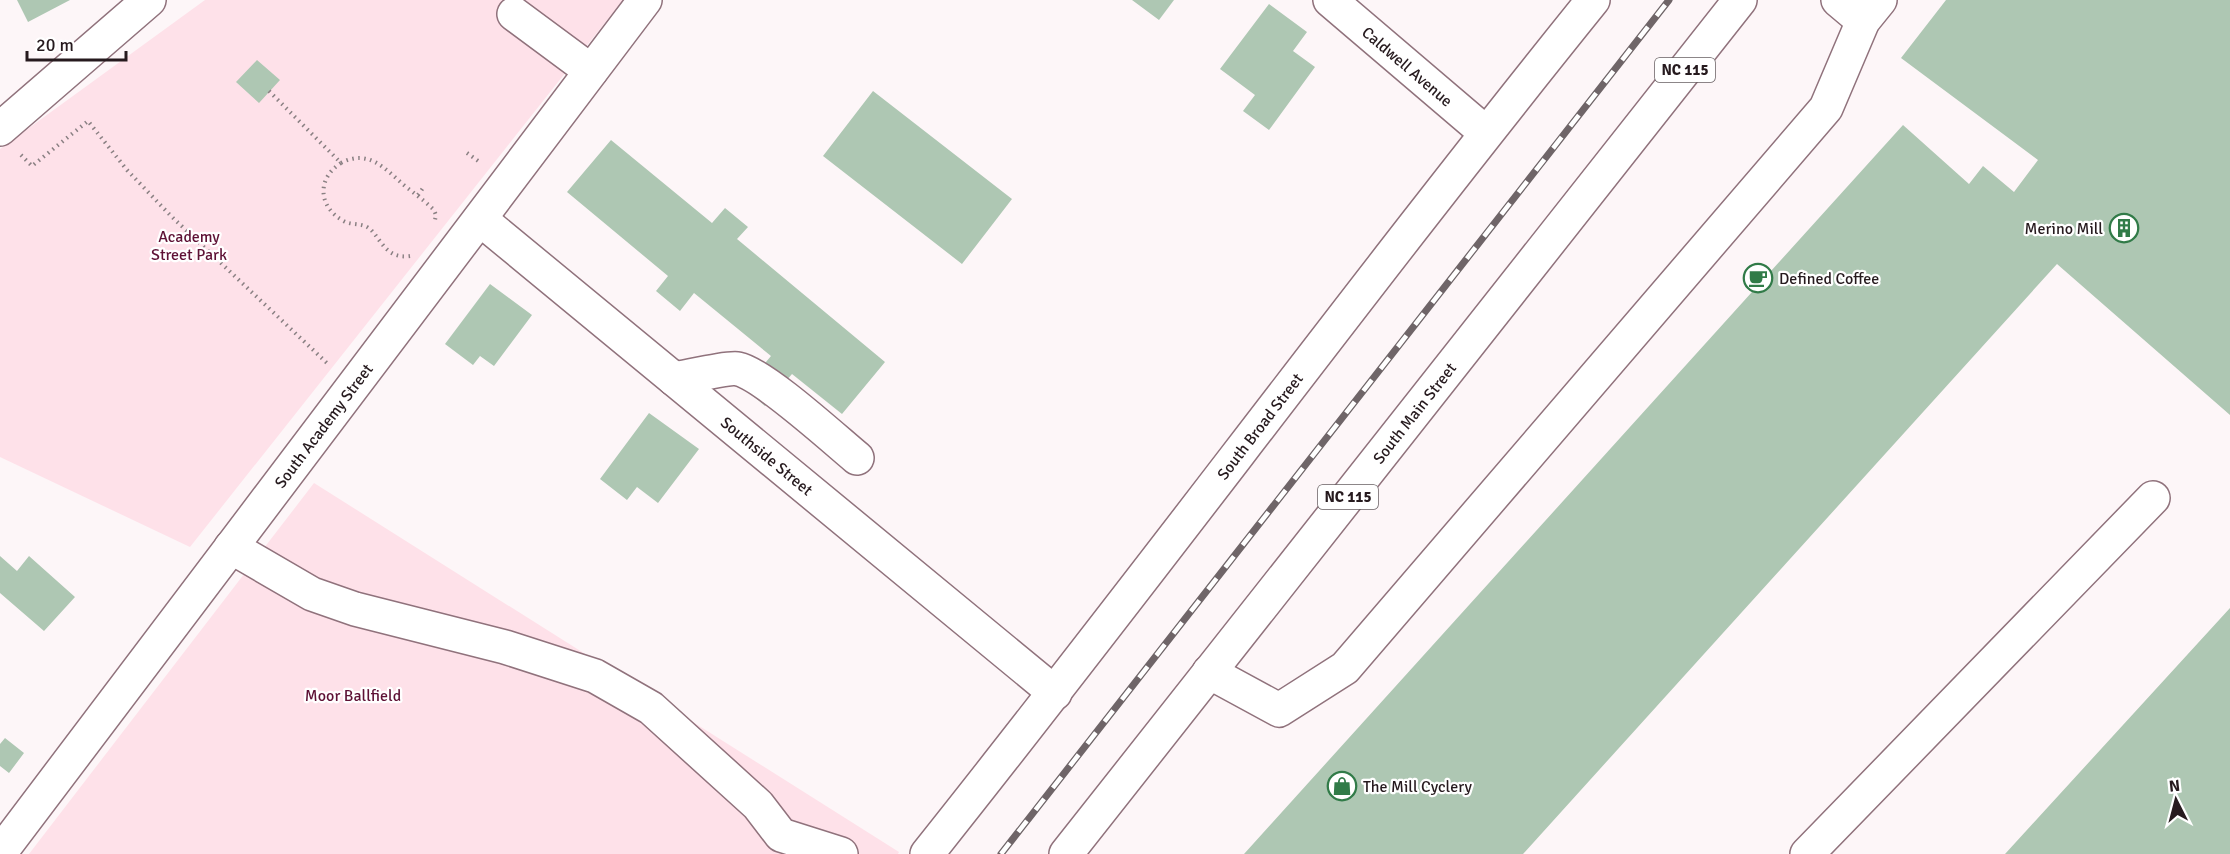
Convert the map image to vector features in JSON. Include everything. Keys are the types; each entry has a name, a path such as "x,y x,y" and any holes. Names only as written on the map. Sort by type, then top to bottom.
{"street":[{"path":"7,138 149,0"},
{"name":"South Academy Street","path":"0,853 645,0"},
{"name":"Caldwell Avenue","path":"1330,0 1486,133"},
{"name":"South Broad Street","path":"927,854 1055,693 1486,133 1593,0"},
{"name":"South Main Street","path":"1066,854 1740,0"},
{"path":"1209,672 1279,710 1345,668 1826,108 1871,11 1838,0"},
{"path":"514,14 591,71"},
{"name":"Southside Street","path":"480,219 1055,693"},
{"path":"674,379 737,369 754,376 857,458"},
{"path":"1807,854 2153,498"},
{"path":"231,547 312,594 355,609 505,647 595,676 651,708 758,805 784,845 841,854"}],"path":[{"path":"270,91 341,163"},
{"path":"7,138 32,166 88,121 127,170 164,208 336,371"},
{"path":"467,153 481,164"},
{"path":"416,248 409,256 394,254 381,244 365,226 344,222 329,208 324,198 326,176 332,168 354,158 374,160 434,210 435,222"},
{"path":"418,195 423,188"}],"green space":[{"name":"Academy Street Park","path":"205,0 623,0 190,547 0,457 0,149"},
{"name":"Moor Ballfield","path":"314,483 899,852 898,854 29,854"}],"building":[{"path":"17,0 70,0 28,22"},
{"path":"1132,0 1174,0 1159,20"},
{"path":"1946,0 2230,0 2230,415 2057,264 1523,854 1244,854 1903,125 1969,184 1983,166 2014,192 2038,160 1901,58"},
{"path":"1269,4 1307,32 1293,51 1315,67 1269,130 1243,111 1255,95 1220,69"},
{"path":"257,60 280,80 259,103 236,82"},
{"path":"873,91 1012,199 962,264 823,156"},
{"path":"611,140 712,223 725,208 748,227 737,239 885,362 842,414 792,374 765,406 744,388 771,356 694,293 680,311 656,291 668,276 567,192"},
{"path":"490,284 532,315 494,366 480,356 473,365 445,344"},
{"path":"649,413 699,449 658,503 637,487 627,500 600,479"},
{"path":"0,556 17,571 29,556 75,597 44,631 0,593"},
{"path":"2230,608 2230,854 2005,854"},
{"path":"5,738 24,753 9,773 0,766 0,744"}],"railway":[{"path":"1001,854 1669,0"}],"place":[{"name":"Merino Mill","path":"2124,228"},
{"name":"Defined Coffee","path":"1758,278"},
{"name":"The Mill Cyclery","path":"1342,786"}]}
